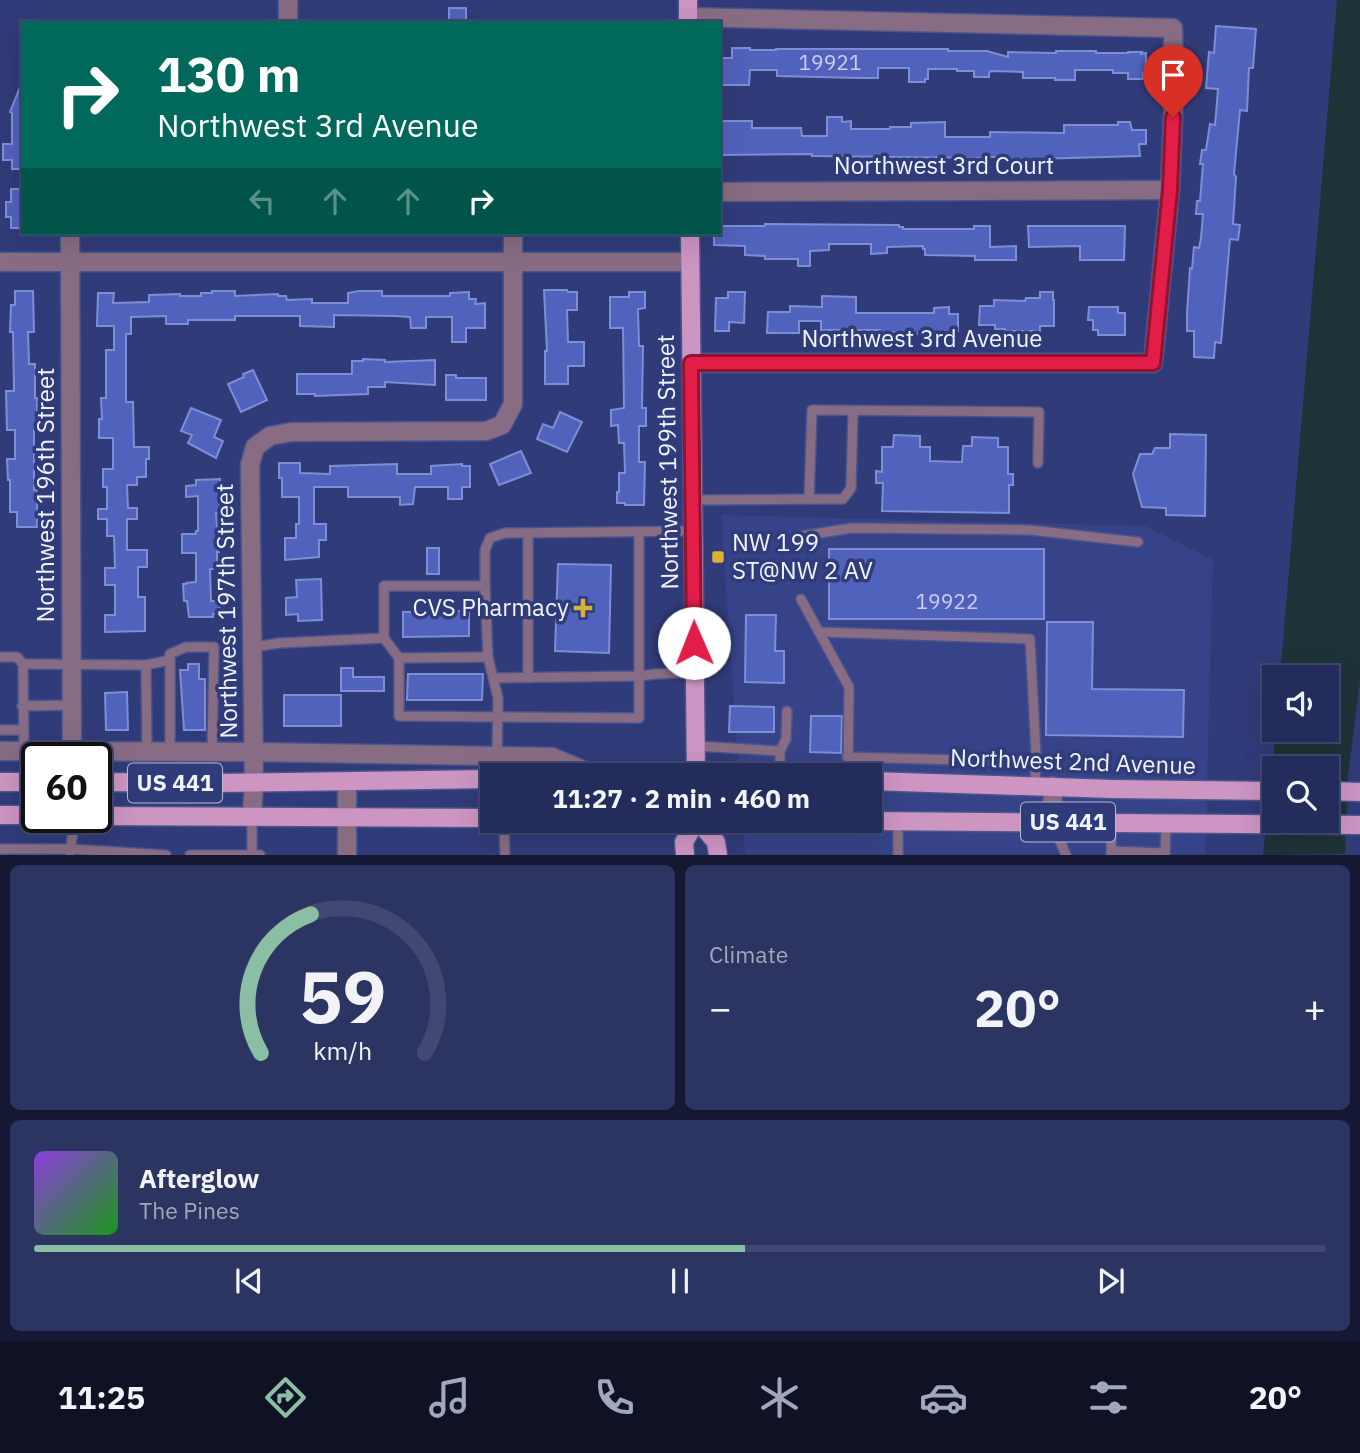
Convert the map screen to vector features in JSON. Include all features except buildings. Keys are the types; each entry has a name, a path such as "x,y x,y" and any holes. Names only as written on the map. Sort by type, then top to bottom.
{"main road":[{"name":"Northwest 199th Street","path":"690,235 696,763"},
{"name":"US 441","path":"112,782 480,779"},
{"name":"Northwest 2nd Avenue","path":"882,781 1262,791"},
{"path":"0,782 21,782"},
{"path":"0,815 21,815"},
{"name":"US 441","path":"112,816 480,818"},
{"name":"US 441","path":"882,821 1354,825"},
{"path":"685,855 684,842 690,833"},
{"path":"708,833 716,842 718,855"}],"street":[{"path":"288,0 288,21"},
{"path":"688,13 1173,28 1174,93 1170,190"},
{"name":"Northwest 3rd Court","path":"721,192 1170,190"},
{"name":"Northwest 3rd Avenue","path":"691,363 1153,363 1170,190"},
{"name":"Northwest 196th Street","path":"69,235 72,742"},
{"path":"513,235 514,263"},
{"path":"0,262 691,262"},
{"name":"Northwest 197th Street","path":"252,816 254,782 250,465 255,447 270,436 291,432 486,431 502,425 513,404 514,263"},
{"path":"0,751 21,751"},
{"path":"112,753 497,755 552,757 566,763"},
{"path":"346,781 347,855"},
{"path":"1044,786 1052,822"}],"lane":[{"path":"809,499 812,411 1039,412 1038,463"},
{"path":"693,500 843,499 851,488 853,411"},
{"path":"801,536 852,528 1030,530 1138,542"},
{"path":"497,755 498,698 488,657 485,586 485,550 490,538 505,533 693,531"},
{"path":"485,586 384,586 384,638 399,658 399,716 639,718 639,532"},
{"path":"528,533 528,678"},
{"path":"801,599 849,687 847,763"},
{"path":"819,632 1030,639 1036,762 1044,786"},
{"path":"252,648 280,643 384,638"},
{"path":"170,752 170,654 186,647 214,647 212,752"},
{"path":"0,657 18,657 23,664 24,742"},
{"path":"399,658 488,657"},
{"path":"23,664 146,665 170,660"},
{"path":"146,665 147,752"},
{"path":"493,678 639,676 695,672"},
{"path":"22,706 72,705"},
{"path":"780,763 780,751 786,739 787,712"},
{"path":"0,730 23,730"},
{"path":"696,746 780,751"},
{"path":"847,757 1036,762"},
{"path":"252,816 252,854"},
{"path":"898,821 898,855"},
{"path":"1052,822 1066,855"},
{"path":"1112,823 1111,853 1165,854 1166,823"},
{"path":"70,852 73,833"},
{"path":"504,833 505,855"},
{"path":"0,849 166,855"},
{"path":"190,855 260,855"}],"shaded area":[{"path":"1337,0 1360,0 1360,681 1348,776 1345,854 1263,855 1265,833 1339,833 1339,756 1273,756 1275,742 1339,742 1339,665 1281,665"},
{"path":"721,515 1145,526 1213,560 1205,854 745,854 744,833 882,833 882,763 738,763"}],"place":[{"name":"NW 199 ST@NW 2 AV","path":"718,557"},
{"name":"CVS Pharmacy","path":"583,608"}],"route":[{"path":"694,643 691,363 1153,363 1170,190 1173,117"}]}
